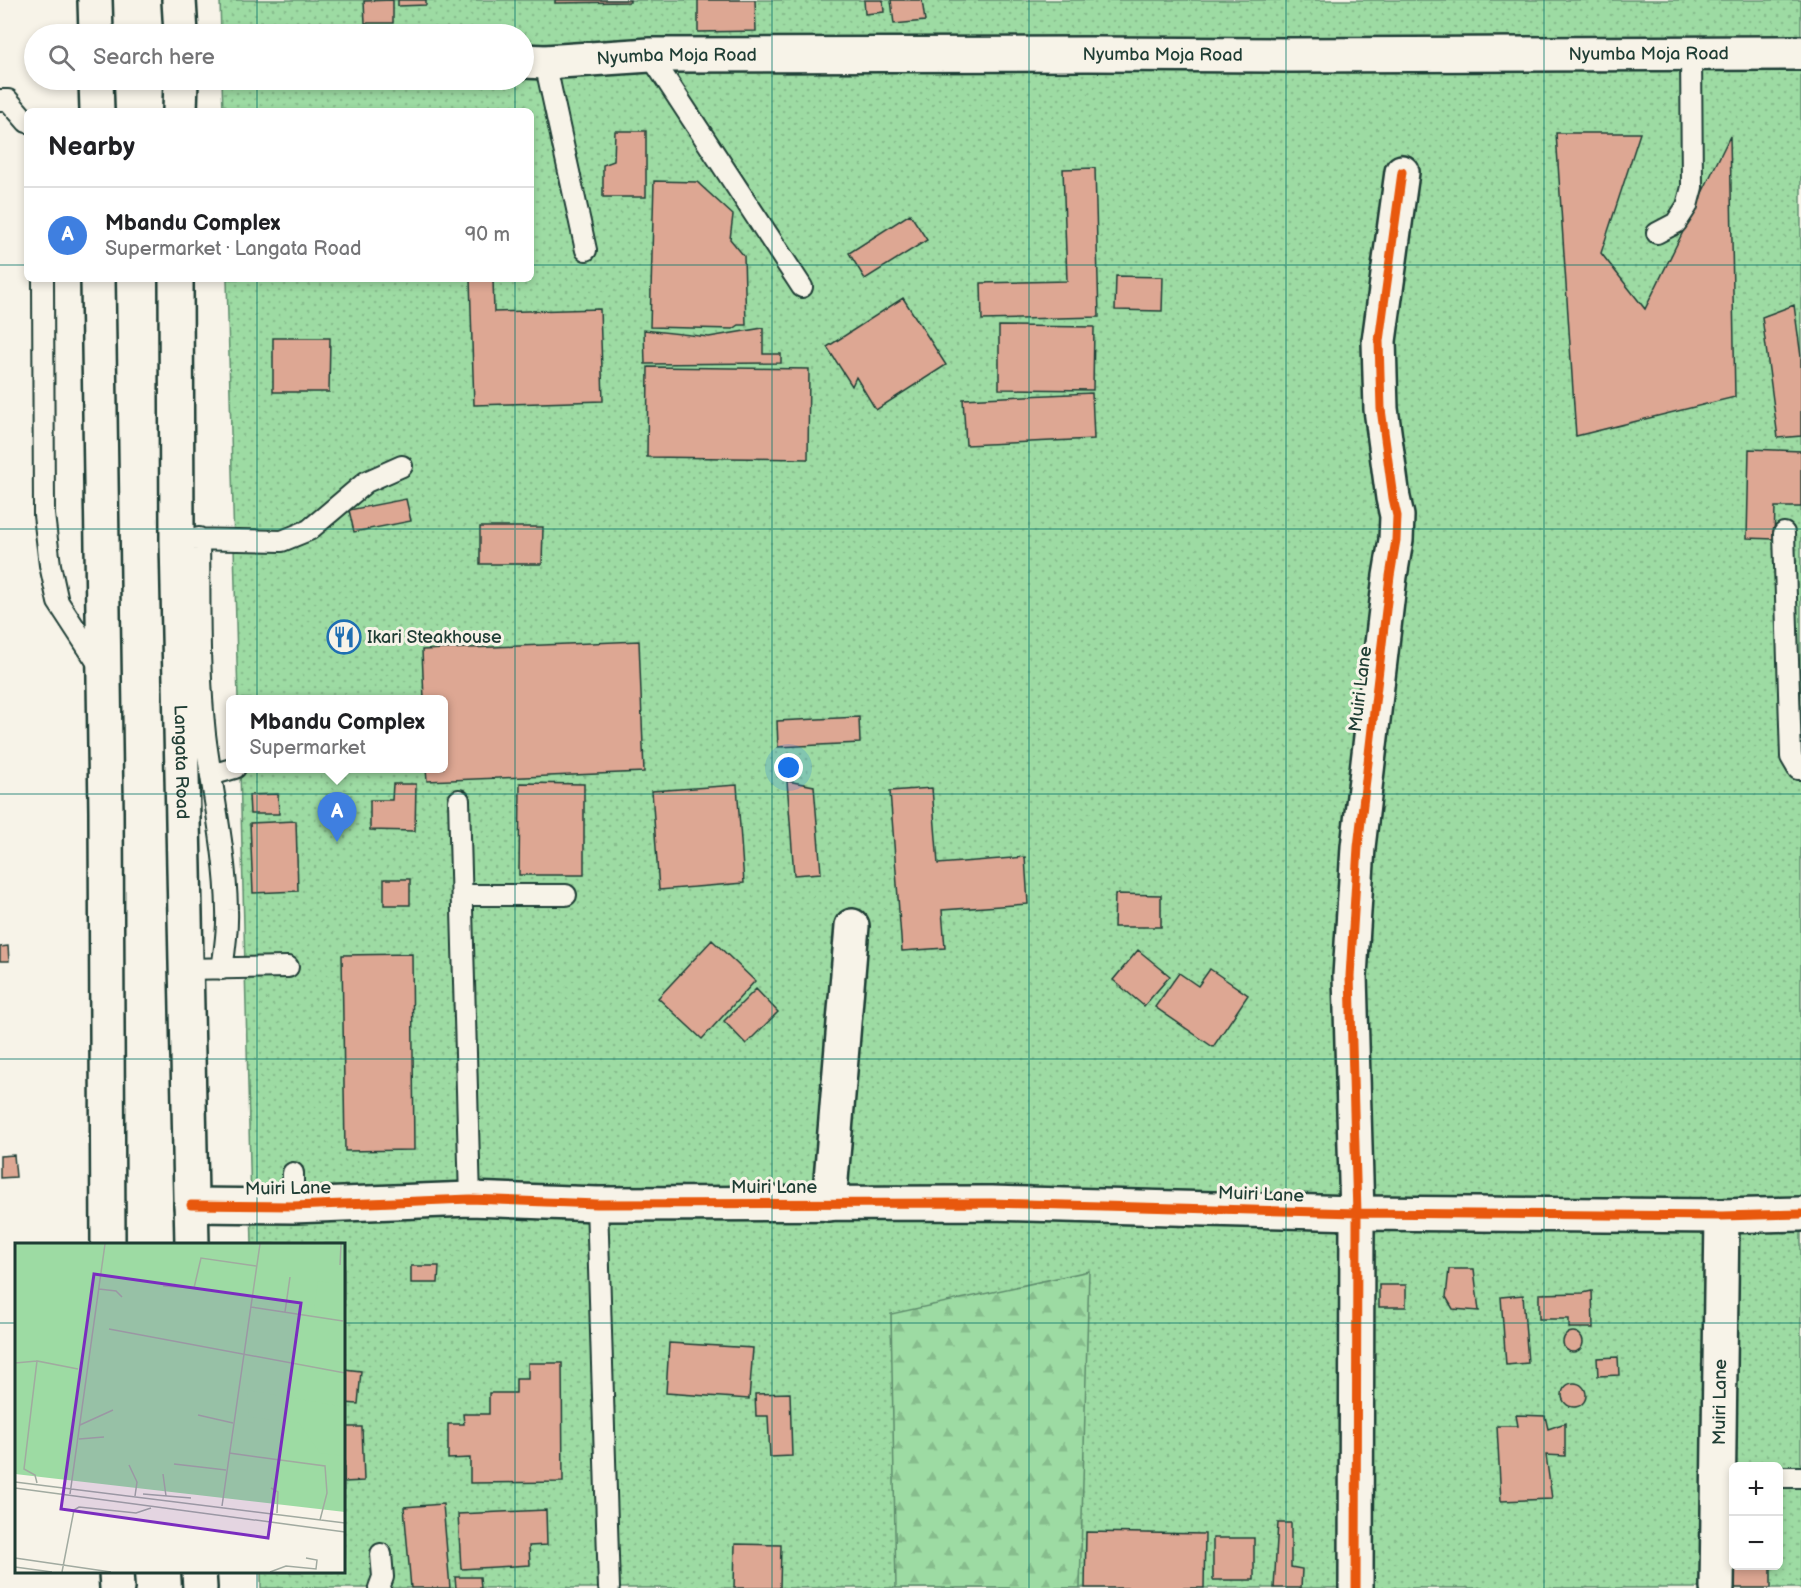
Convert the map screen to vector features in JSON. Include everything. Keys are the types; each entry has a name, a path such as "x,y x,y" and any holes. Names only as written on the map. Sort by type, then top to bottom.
{"street":[{"path":"95,0 96,24"},
{"path":"179,0 180,24"},
{"name":"Nyumba Moja Road","path":"534,61 650,55 1801,53"},
{"path":"96,90 97,108"},
{"path":"180,108 181,90"},
{"name":"Muiri Lane","path":"1356,1588 1357,1213 1350,976 1358,847 1396,540 1397,516 1381,409 1379,341 1402,172"},
{"path":"98,282 106,812 108,1243"},
{"name":"Langata Road","path":"176,282 188,539 186,969 192,1243"},
{"path":"829,1204 852,926"},
{"name":"Muiri Lane","path":"191,1205 293,1206 470,1199 597,1203 991,1203 1357,1213 1722,1216 1801,1214"},
{"name":"Muiri Lane","path":"1717,1588 1726,1476 1722,1216"},
{"path":"116,1573 117,1588"},
{"path":"199,1573 200,1588"}],"lane":[{"path":"1657,233 1676,223 1687,206 1692,187 1691,54"},
{"path":"650,55 802,287"},
{"path":"534,61 586,250"},
{"path":"0,100 8,100 24,119"},
{"path":"43,282 44,515 50,564 58,602 104,673"},
{"path":"222,969 227,936 224,861 205,732 201,656 188,539 282,542 309,530 366,482 402,466"},
{"path":"1784,533 1791,756 1801,770"},
{"path":"211,776 226,771"},
{"path":"459,800 470,1199"},
{"path":"462,895 566,895"},
{"path":"186,969 288,967"},
{"path":"292,1173 293,1206"},
{"path":"597,1203 609,1588"},
{"path":"1783,1477 1801,1477"},
{"path":"379,1588 383,1577 381,1554"}],"green space":[{"path":"220,0 1801,0 1801,1588 261,1588 261,1573 345,1573 345,1243 252,1243 240,773 448,773 448,695 238,695 227,282 534,282 534,108 223,108 222,90 534,90 534,24 221,24"},
{"path":"1089,1271 1080,1588 896,1588 891,1314"}],"building":[{"path":"393,0 393,23 365,23 364,1"},
{"path":"398,0 426,0 426,5 398,6"},
{"path":"555,0 630,0 630,2 555,3"},
{"path":"698,0 755,0 756,31 698,32"},
{"path":"864,0 883,0 884,12 865,14"},
{"path":"891,0 922,0 925,21 894,24"},
{"path":"615,131 646,131 646,197 603,197 603,165 614,161"},
{"path":"1556,133 1640,133 1601,253 1645,309 1730,136 1735,397 1576,436"},
{"path":"1095,168 1099,317 982,320 981,283 1067,281 1063,169"},
{"path":"654,181 697,182 733,215 730,239 744,256 746,325 739,325 733,329 650,327"},
{"path":"910,214 927,240 865,279 849,253"},
{"path":"1116,276 1163,277 1162,311 1115,310"},
{"path":"470,282 493,282 494,312 600,309 603,401 474,405"},
{"path":"903,298 946,365 876,410 856,377 852,386 827,347"},
{"path":"1794,305 1801,357 1801,436 1778,438 1762,317"},
{"path":"999,326 1094,327 1093,390 999,389"},
{"path":"763,328 763,354 781,354 781,363 645,364 644,330 709,337"},
{"path":"273,338 330,338 329,392 273,392"},
{"path":"648,367 809,369 808,459 647,457"},
{"path":"1092,393 1094,439 966,445 963,399"},
{"path":"1749,449 1801,451 1801,507 1775,507 1774,539 1747,538"},
{"path":"406,499 411,521 354,532 349,510"},
{"path":"480,527 543,527 542,564 480,564"},
{"path":"639,641 644,772 427,781 426,773 448,773 448,695 424,695 422,650"},
{"path":"859,717 860,743 778,747 777,721"},
{"path":"787,781 814,786 821,873 794,875"},
{"path":"520,783 584,784 584,875 519,875"},
{"path":"393,784 416,784 415,831 370,830 370,800 392,800"},
{"path":"737,785 744,883 659,890 652,791"},
{"path":"932,788 938,864 1025,857 1028,904 942,910 945,948 902,951 890,791"},
{"path":"278,794 279,814 250,814 249,795"},
{"path":"296,821 298,891 253,893 250,823"},
{"path":"384,879 410,879 410,905 384,905"},
{"path":"1115,894 1161,895 1161,927 1114,927"},
{"path":"712,940 755,981 702,1039 658,998"},
{"path":"8,946 9,961 0,961 0,947"},
{"path":"1138,950 1170,976 1144,1006 1113,980"},
{"path":"412,954 414,1150 345,1151 342,955"},
{"path":"1210,969 1248,995 1213,1047 1155,1007 1179,973 1198,986"},
{"path":"756,989 778,1012 746,1044 724,1021"},
{"path":"14,1155 16,1177 0,1178 0,1156"},
{"path":"411,1266 439,1266 438,1283 411,1283"},
{"path":"1449,1269 1474,1269 1479,1311 1453,1309 1446,1297"},
{"path":"1379,1285 1406,1285 1406,1307 1379,1307"},
{"path":"1592,1291 1593,1328 1569,1328 1569,1319 1539,1319 1539,1294"},
{"path":"1523,1295 1528,1363 1506,1365 1501,1297"},
{"path":"1573,1332 1580,1335 1583,1342 1580,1349 1573,1352 1566,1349 1563,1342 1566,1335"},
{"path":"669,1343 753,1348 749,1399 666,1393"},
{"path":"1618,1357 1619,1375 1598,1376 1597,1358"},
{"path":"528,1363 562,1363 563,1482 470,1483 470,1458 448,1459 448,1424 464,1424 463,1414 489,1414 489,1393 516,1393 516,1379 528,1379"},
{"path":"345,1369 361,1371 358,1404 345,1403"},
{"path":"1574,1383 1583,1386 1586,1395 1583,1404 1574,1407 1565,1404 1562,1395 1565,1386"},
{"path":"790,1393 792,1456 770,1457 768,1416 756,1416 755,1394"},
{"path":"1516,1415 1545,1416 1548,1429 1565,1423 1565,1456 1546,1455 1552,1499 1501,1501 1497,1426 1518,1426"},
{"path":"345,1427 362,1427 364,1481 345,1482"},
{"path":"443,1504 450,1588 411,1588 404,1507"},
{"path":"546,1510 547,1545 529,1546 530,1565 461,1569 458,1514"},
{"path":"1278,1523 1291,1523 1291,1567 1302,1569 1301,1588 1274,1588"},
{"path":"1086,1532 1205,1534 1204,1588 1085,1588"},
{"path":"1213,1538 1254,1538 1254,1580 1213,1580"},
{"path":"735,1544 781,1545 780,1588 734,1588"},
{"path":"1735,1570 1771,1570 1771,1588 1735,1588"},
{"path":"455,1577 480,1577 481,1588 456,1588"}],"cycle path":[{"path":"1356,1588 1357,1213 1350,976 1358,847 1396,540 1397,516 1381,409 1379,341 1402,172"},
{"path":"191,1205 293,1206 470,1199 597,1204 991,1203 1357,1213 1722,1216 1801,1214"}],"place":[{"name":"Ikari Steakhouse","path":"344,637"},
{"name":"Mbandu Complex","path":"337,842"}]}
